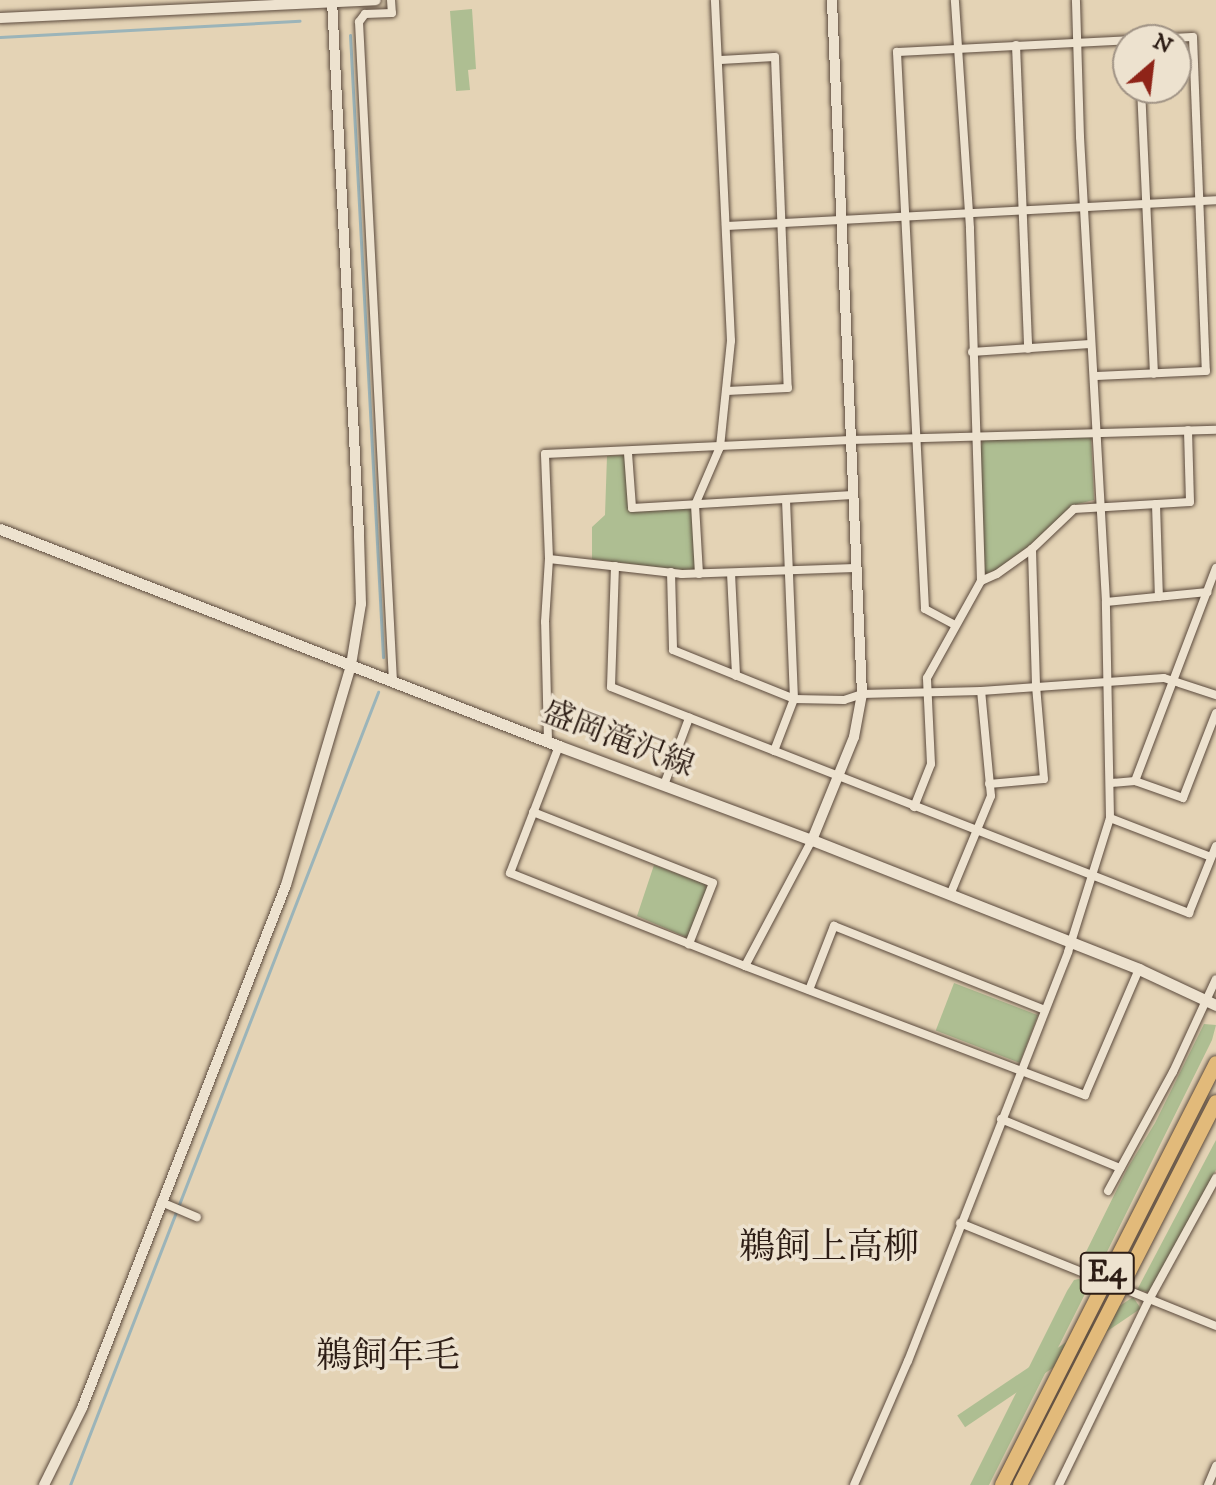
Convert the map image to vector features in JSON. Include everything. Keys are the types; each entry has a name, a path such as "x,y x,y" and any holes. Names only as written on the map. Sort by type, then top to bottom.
{"highway":[{"name":"E4","path":"1002,1485 1216,1063"},
{"name":"E4","path":"1020,1485 1216,1102"}],"main road":[{"name":"盛岡滝沢線","path":"0,529 1072,941 1211,1002"}],"street":[{"path":"0,18 376,0"},
{"path":"391,0 392,13 365,14 359,22 393,681"},
{"path":"699,574 695,505 720,447 731,341 715,0"},
{"path":"745,966 812,840 840,777 854,737 862,694 844,220 832,0"},
{"path":"914,807 931,764 927,678 981,581 968,215 955,0"},
{"path":"854,1485 908,1361 1072,941 1095,875 1110,818 1106,602 1095,432 1095,376 1090,344 1076,0"},
{"path":"44,1485 82,1408 286,885 351,665 361,604 332,1"},
{"path":"1095,376 1206,371 1192,37"},
{"path":"955,625 925,609 897,52 1112,41"},
{"path":"1016,45 1028,349"},
{"path":"720,60 775,57 788,388 726,391"},
{"path":"1142,104 1154,374"},
{"path":"726,226 1216,200"},
{"path":"972,352 1090,344"},
{"path":"981,581 997,574 1032,549 1074,509 1190,502 1188,430"},
{"path":"1139,969 1085,1095 510,873 533,812 553,743 545,622 549,559 545,454 628,453 851,440 1216,430"},
{"path":"628,453 632,508 853,495"},
{"path":"774,751 794,699 786,499"},
{"path":"1156,504 1159,597"},
{"path":"989,784 1044,779 1036,685 1032,549"},
{"path":"549,559 699,574 855,568"},
{"path":"615,566 611,687 1189,913 1216,846"},
{"path":"1135,781 1216,568"},
{"path":"671,572 673,650 794,699 844,700 862,694 891,696 1174,679 1216,695"},
{"path":"731,573 736,676"},
{"path":"1106,602 1208,592"},
{"path":"950,895 991,796 981,691"},
{"path":"1111,783 1135,781 1183,798 1216,713"},
{"path":"664,785 689,718"},
{"path":"533,812 713,883 689,944"},
{"path":"1110,818 1211,857"},
{"path":"809,990 834,926 1045,1010"},
{"path":"1108,1191 1211,1002 1216,979"},
{"path":"1001,1119 1120,1168"},
{"path":"1059,1485 1150,1298 1216,1178"},
{"path":"161,1202 197,1217"},
{"path":"960,1223 1089,1275"},
{"path":"1132,1292 1216,1326"},
{"path":"1208,1485 1216,1466"}],"green space":[{"path":"472,9 476,69 468,70 470,90 456,91 450,11"},
{"path":"1091,436 1094,500 1073,505 1030,545 996,570 985,574 980,450 983,440"},
{"path":"625,455 630,511 692,507 696,572 592,559 592,527 605,515 607,456"},
{"path":"654,865 705,884 707,890 688,938 637,916"},
{"path":"954,983 1038,1015 1020,1063 936,1031"},
{"path":"1204,1024 1216,1025 1212,1040 1097,1272 1083,1266 1082,1260 1127,1169 1155,1123"},
{"path":"1216,1140 1216,1170 1149,1292 1137,1290"},
{"path":"1074,1280 1090,1284 989,1485 970,1485 1067,1291"},
{"path":"1133,1297 1141,1309 965,1427 957,1416"}],"waterway":[{"path":"0,37 300,21"},
{"path":"350,35 383,657"},
{"path":"70,1485 378,692"}],"tunnel":[{"path":"1089,1275 1132,1292"}],"district":[{"name":"鵜飼上高柳","path":"829,1248"},
{"name":"鵜飼年毛","path":"388,1357"}]}
